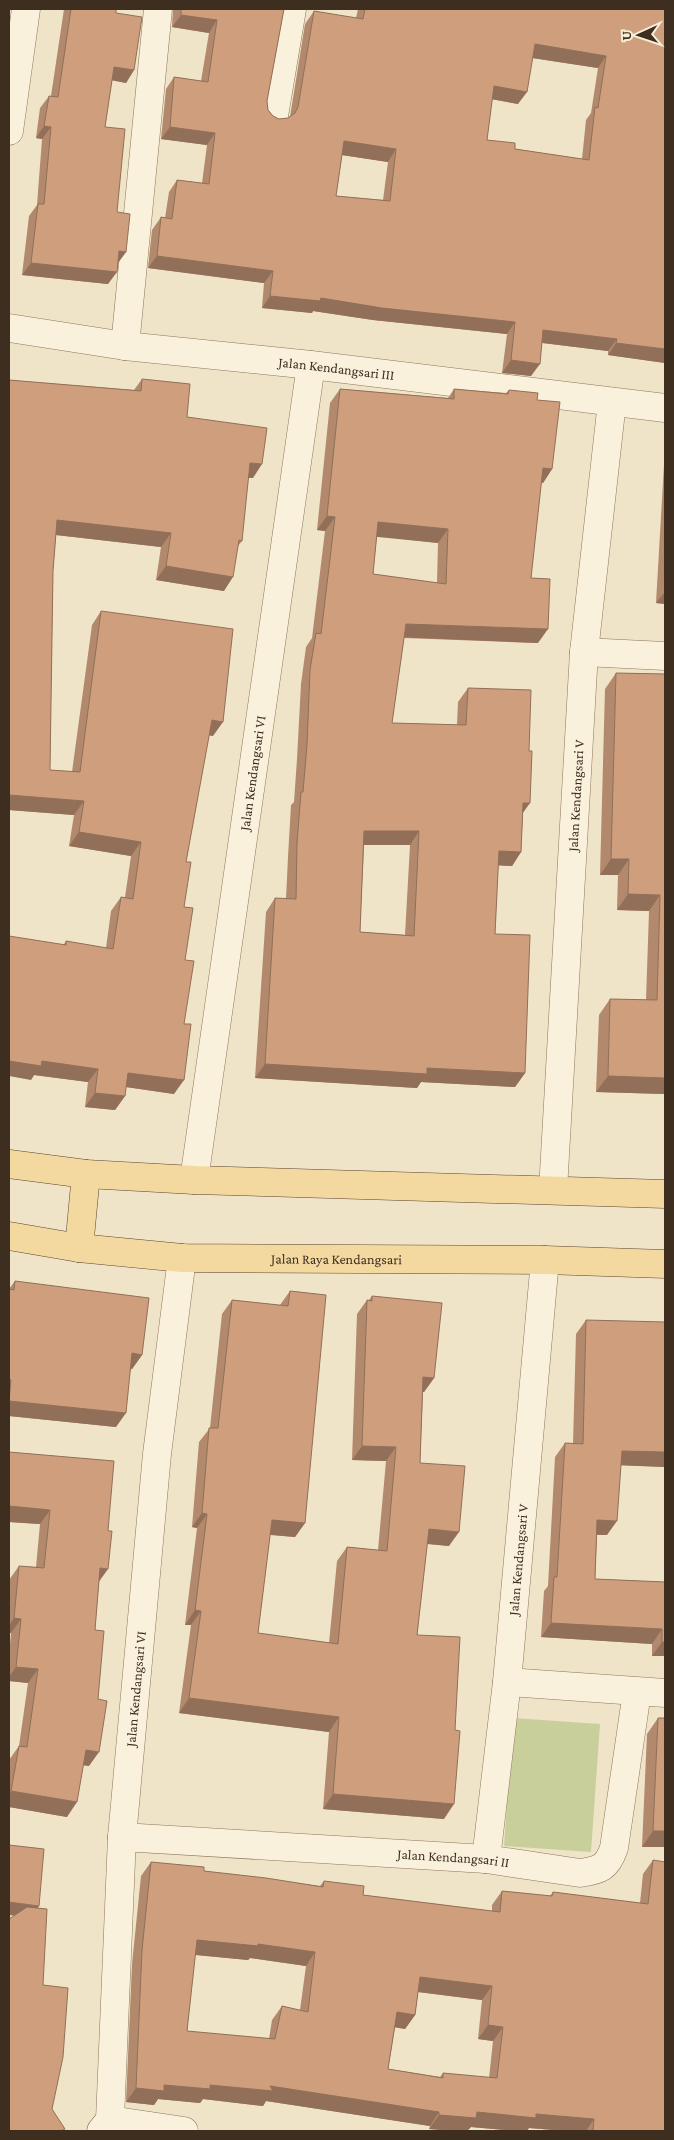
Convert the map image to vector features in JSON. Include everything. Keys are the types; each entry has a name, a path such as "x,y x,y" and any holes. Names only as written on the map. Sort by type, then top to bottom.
{"main road":[{"path":"9,1164 86,1174 194,1180 665,1194"},
{"path":"79,1248 86,1174"},
{"name":"Jalan Raya Kendangsari","path":"9,1236 79,1248 182,1258 545,1260 665,1264"}],"street":[{"path":"9,131 26,9"},
{"path":"125,346 158,9"},
{"path":"274,116 292,9"},
{"name":"Jalan Kendangsari III","path":"9,328 125,346 311,365 665,408"},
{"name":"Jalan Kendangsari VI","path":"194,1180 311,365"},
{"name":"Jalan Kendangsari V","path":"553,1190 584,652 612,402"},
{"path":"584,652 665,656"},
{"name":"Jalan Kendangsari VI","path":"106,2126 122,1837 157,1454 182,1258"},
{"name":"Jalan Kendangsari V","path":"486,1859 507,1682 545,1260"},
{"path":"507,1682 665,1693"},
{"name":"Jalan Kendangsari II","path":"122,1837 486,1859 580,1873 593,1871 604,1867 610,1859 614,1848 637,1692"},
{"path":"106,2126 184,2131"}],"green space":[{"path":"513,1718 600,1724 591,1852 504,1846"}],"building":[{"path":"71,9 116,9 116,13 142,17 134,70 114,67 105,127 125,129 117,212 130,214 126,252 119,251 117,272 31,263 38,204 44,204 51,127 44,126 49,96 58,97"},
{"path":"181,9 284,9 267,101 268,110 279,119 288,118 295,113 298,107 314,11 363,19 365,9 665,9 665,349 616,343 617,339 543,330 540,364 511,360 515,322 382,308 321,298 320,301 270,296 273,271 157,256 161,217 172,219 177,180 209,184 215,133 170,127 174,77 208,82 217,20 181,15","holes":["535,44 606,56 598,108 595,107 589,160 515,149 515,143 487,140 494,86 527,92","344,141 396,149 390,201 336,196"]},
{"path":"142,379 190,384 187,417 267,428 262,464 250,463 242,541 239,540 233,577 166,566 171,533 57,520 53,571 50,770 80,772 101,611 233,629 223,722 212,720 186,862 191,862 184,907 193,908 185,960 194,961 184,1024 191,1024 184,1080 128,1073 125,1096 95,1093 98,1069 42,1061 41,1066 9,1061 9,936 66,945 66,941 113,949 121,897 133,899 141,842 79,832 84,801 9,795 9,380 141,391"},
{"path":"340,389 454,399 454,389 508,394 509,390 538,393 537,400 560,402 552,469 543,468 531,578 550,579 548,629 406,624 392,723 466,725 468,688 531,690 529,751 532,751 530,803 523,803 521,852 499,851 495,934 530,935 525,1073 427,1068 427,1074 265,1064 275,898 296,899 297,843 307,745 310,670 316,633 321,634 335,517 327,516","holes":["378,522 448,529 446,584 373,574","364,831 419,831 414,936 360,932"]},
{"path":"616,673 665,674 665,1078 608,1076 610,999 657,1000 660,895 628,894 629,859 611,859"},
{"path":"15,1281 149,1298 142,1355 132,1353 126,1413 9,1401 11,1380 9,1379 9,1289 14,1290"},
{"path":"290,1291 326,1295 305,1523 272,1520 258,1633 338,1644 347,1547 387,1551 396,1447 362,1446 367,1300 372,1301 372,1296 442,1303 434,1378 423,1377 420,1463 465,1466 459,1532 429,1529 417,1635 460,1637 455,1730 460,1731 454,1804 333,1794 339,1717 189,1698 201,1611 195,1610 207,1514 202,1513 209,1428 218,1428 232,1300 288,1306"},
{"path":"586,1320 665,1322 665,1452 622,1451 617,1521 597,1520 595,1579 665,1582 665,1642 662,1642 662,1629 551,1623 554,1577 557,1577 565,1443 583,1444"},
{"path":"9,1452 114,1461 108,1531 112,1531 108,1569 100,1568 95,1630 104,1631 98,1699 107,1701 99,1752 86,1750 77,1802 11,1791 19,1746 27,1747 38,1669 16,1667 21,1619 14,1618 19,1566 44,1568 50,1510 9,1506"},
{"path":"658,1718 665,1718 665,1831 653,1831"},
{"path":"9,1845 44,1849 39,1906 9,1902"},
{"path":"653,1860 665,1862 665,2131 593,2131 594,2119 536,2114 536,2118 477,2112 476,2118 439,2115 439,2112 270,2086 273,2091 210,2085 210,2089 164,2085 164,2091 136,2088 142,1950 151,1862 204,1867 204,1871 323,1887 324,1881 364,1886 363,1895 500,1912 502,1891 552,1896 553,1892 648,1904","holes":["197,1940 258,1946 258,1944 315,1952 308,2012 282,2006 275,2039 187,2031","420,1977 492,1986 488,2025 503,2027 497,2078 443,2073 443,2078 388,2069 397,2012 415,2015"]},
{"path":"27,1907 47,1909 43,1985 68,1988 63,2057 52,2109 65,2129 61,2131 9,2131 9,1919"}]}
